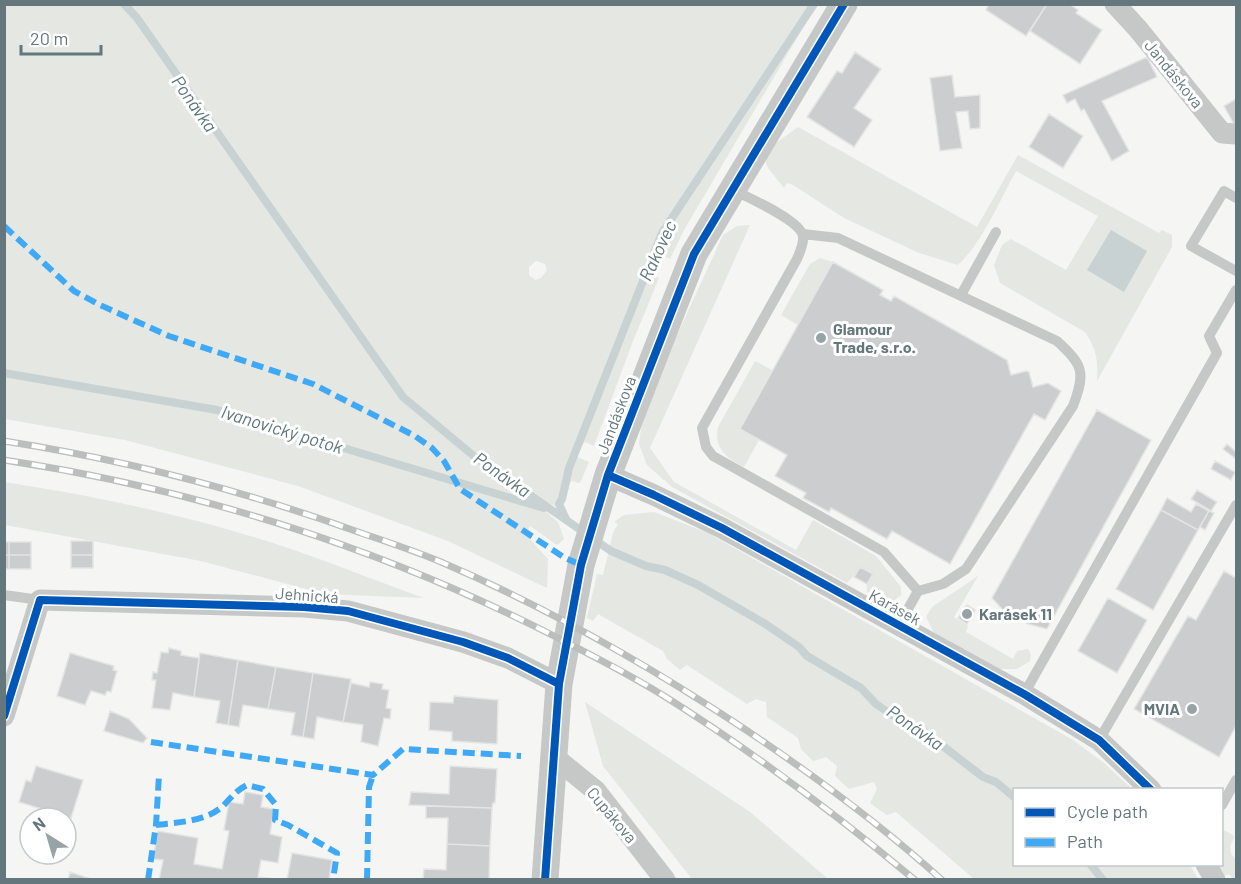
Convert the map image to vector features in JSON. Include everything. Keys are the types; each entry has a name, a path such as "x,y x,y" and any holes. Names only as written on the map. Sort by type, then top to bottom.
{"street":[{"name":"Jandáskova","path":"545,879 559,684 584,557 608,475 694,254 844,4"},
{"name":"Jandáskova","path":"1115,4 1138,29 1221,133 1236,134"},
{"name":"Karásek","path":"608,475 722,528 1024,694 1099,740 1150,788"},
{"name":"Jehnická","path":"40,600 303,607 348,612 394,622 474,646 508,658 559,684"},
{"path":"4,716 40,600"},
{"name":"Cupákova","path":"553,756 596,791 665,879"},
{"path":"1207,866 1215,879"}],"lane":[{"path":"731,189 794,223 802,234 802,245 797,259 702,428 703,438 713,456 884,552 918,591"},
{"path":"1236,198 1224,191 1191,246 1236,271"},
{"path":"961,295 996,232"},
{"path":"802,234 838,238 1057,341 1072,354 1081,370 1080,388 1073,406 966,569 954,579 918,591 899,625"},
{"path":"1024,694 1217,352 1209,336 1236,290"},
{"path":"1099,740 1236,505"},
{"path":"4,596 40,600"},
{"path":"1223,802 1236,780"}],"shaded area":[{"path":"817,4 684,230 670,259 663,255 649,258 646,266 652,275 659,278 594,446 585,442 578,448 577,457 589,462 580,483 571,481 562,509 546,502 546,512 558,522 564,539 557,545 530,526 526,535 548,559 547,588 448,541 298,486 125,440 5,419 5,5","holes":["536,261 545,264 547,270 541,278 535,280 529,275 529,267"]},
{"path":"798,127 977,227 1018,155 1159,233 1162,230 1172,235 1172,247 1097,381 1096,355 1085,332 1000,283 994,265 1002,245 1011,239 1066,270 1098,216 1016,171 983,233 958,265 919,253 844,218 793,185 787,183 784,188 768,168 765,160 776,143"},
{"path":"750,225 650,448 674,482 796,550 813,520 876,556 901,587 901,595 891,603 882,601 867,592 867,584 872,574 861,567 847,583 672,487 647,465 639,444 642,421 661,370 723,235 737,226"},
{"path":"1111,230 1147,251 1124,292 1087,270"},
{"path":"820,258 833,262 798,325 781,315 810,264"},
{"path":"755,361 772,370 740,428 759,440 744,467 723,451 717,435 718,427"},
{"path":"4,482 108,500 212,525 297,551 424,598 325,594 201,561 5,525"},
{"path":"654,512 708,533 1073,740 1104,763 1131,788 1013,788 1013,866 1191,866 1198,879 974,879 896,812 887,815 870,803 877,789 874,782 849,789 835,776 837,766 826,757 813,761 801,749 798,738 767,717 766,702 756,699 747,704 687,665 680,670 667,659 663,651 598,614 593,621 587,618 597,574 603,575 613,533 618,524 614,522 624,515"},
{"path":"978,576 954,617 968,626 966,632 1013,659 1017,651 1028,649 1031,655 1030,661 1017,669 999,669 934,633 926,617 932,607"},
{"path":"585,702 750,812 828,879 692,879 603,766"},
{"path":"1223,830 1233,835 1230,846 1231,854 1236,859 1236,879 1229,874 1225,876 1220,866 1223,866"}],"building":[{"path":"989,4 1047,4 1026,36 986,10"},
{"path":"1047,4 1069,4 1078,10 1076,13 1102,30 1080,64 1030,31"},
{"path":"855,52 881,69 854,108 872,120 854,147 807,117 837,71 842,73"},
{"path":"1147,57 1157,77 1102,101 1129,151 1112,161 1084,109 1081,111 1075,99 1067,103 1063,95"},
{"path":"952,75 955,97 980,95 980,128 970,129 968,111 956,112 962,148 940,151 930,78"},
{"path":"1236,99 1236,125 1235,126 1224,106"},
{"path":"1049,114 1083,136 1063,168 1029,147"},
{"path":"833,262 883,290 880,295 891,301 894,296 1007,360 1011,375 1026,371 1029,372 1033,387 1048,383 1061,391 1045,420 1034,414 950,564 892,531 887,539 831,508 829,512 803,498 806,493 775,476 787,455 740,429"},
{"path":"1097,410 1151,440 1047,629 1028,624 1003,610 992,598"},
{"path":"1227,444 1236,452 1236,459 1223,449"},
{"path":"1215,461 1235,472 1231,480 1211,469"},
{"path":"1197,490 1217,502 1211,511 1191,499"},
{"path":"1167,498 1191,512 1196,504 1209,511 1198,530 1161,510"},
{"path":"1161,510 1198,530 1153,610 1116,589"},
{"path":"1209,511 1214,513 1205,530 1200,527"},
{"path":"71,541 93,541 93,555 71,555"},
{"path":"4,542 9,542 9,555 4,555"},
{"path":"9,542 31,542 31,555 9,555"},
{"path":"4,555 9,555 9,569 4,569"},
{"path":"9,555 31,555 31,569 9,569"},
{"path":"71,555 93,555 93,568 71,568"},
{"path":"860,567 873,574 867,584 854,577"},
{"path":"1224,571 1236,578 1236,726 1219,757 1134,709 1188,616 1196,620"},
{"path":"1108,598 1147,620 1117,673 1078,651"},
{"name":"Karásek 11","path":"967,605 975,610 967,624 958,618"},
{"path":"169,648 181,651 181,655 199,658 194,697 173,693 170,710 152,708 156,680 152,680 153,672 157,673 161,652 168,653"},
{"path":"70,653 114,666 113,670 117,671 111,692 107,691 105,695 91,691 85,705 57,696"},
{"path":"200,653 238,660 228,725 216,723 220,701 194,697"},
{"path":"238,660 276,667 268,709 243,705 239,727 228,725"},
{"path":"276,667 313,673 303,737 291,735 295,713 268,709"},
{"path":"313,673 351,679 343,722 317,717 314,739 303,737"},
{"path":"370,682 383,684 382,689 389,690 386,708 391,709 390,719 384,718 378,746 361,742 363,725 343,722 351,683 369,687"},
{"path":"454,696 498,700 497,744 452,741 452,732 429,730 430,702 453,703"},
{"path":"110,711 129,719 147,738 143,743 104,731"},
{"path":"36,766 83,780 75,806 32,806 19,802 26,780 31,782"},
{"path":"450,766 497,769 495,803 492,808 409,805 411,792 449,794"},
{"path":"245,792 263,795 261,807 274,809 270,834 282,837 278,863 261,860 258,877 283,880 159,880 163,860 153,859 158,831 198,838 194,864 222,869 229,831 224,830 229,802 243,804"},
{"path":"426,806 492,808 490,846 447,844 448,818 426,818"},
{"path":"447,844 490,846 489,880 423,880 424,869 446,870"},
{"path":"292,853 332,860 329,880 287,880"},
{"path":"70,872 94,880 68,880"}],"waterway":[{"name":"Ponávka","path":"124,4 137,18 403,397 475,457 611,551 646,566 665,570 698,585 764,623 799,647 807,656 861,688 876,704 904,723 926,733 983,777 996,782 1013,796"},
{"name":"Rakovec","path":"566,519 559,504 569,468 662,233 814,4"},
{"name":"Ivanovický potok","path":"4,373 217,410 544,508"},
{"name":"Ponávka","path":"1092,866 1103,880"}],"railway":[{"path":"4,441 95,457 229,490 401,547 479,579 592,636 737,724 842,798 942,880"},
{"path":"4,460 76,472 147,488 288,526 424,576 491,605 600,660 672,701 796,786 915,880"}],"marked path":[{"path":"4,226 74,291 100,305 169,336 313,384 415,436 432,448 444,461 460,489 565,558 581,565"},
{"path":"151,742 373,775 403,749 521,756"},
{"path":"148,880 156,825 159,775"},
{"path":"367,880 369,787 373,775"},
{"path":"156,825 208,815 223,806 247,785 263,789 276,805 275,820 337,853 333,880"}],"cycle path":[{"path":"545,880 559,684 581,565 608,475 694,254 844,4"},
{"path":"608,475 722,528 1024,694 1099,740 1149,788"},
{"path":"4,716 40,600 304,607 348,611 463,642 508,658 559,684"}],"place":[{"name":"Glamour Trade, s.r.o.","path":"821,338"},
{"name":"Karásek 11","path":"967,614"},
{"name":"MVIA","path":"1192,709"}]}
